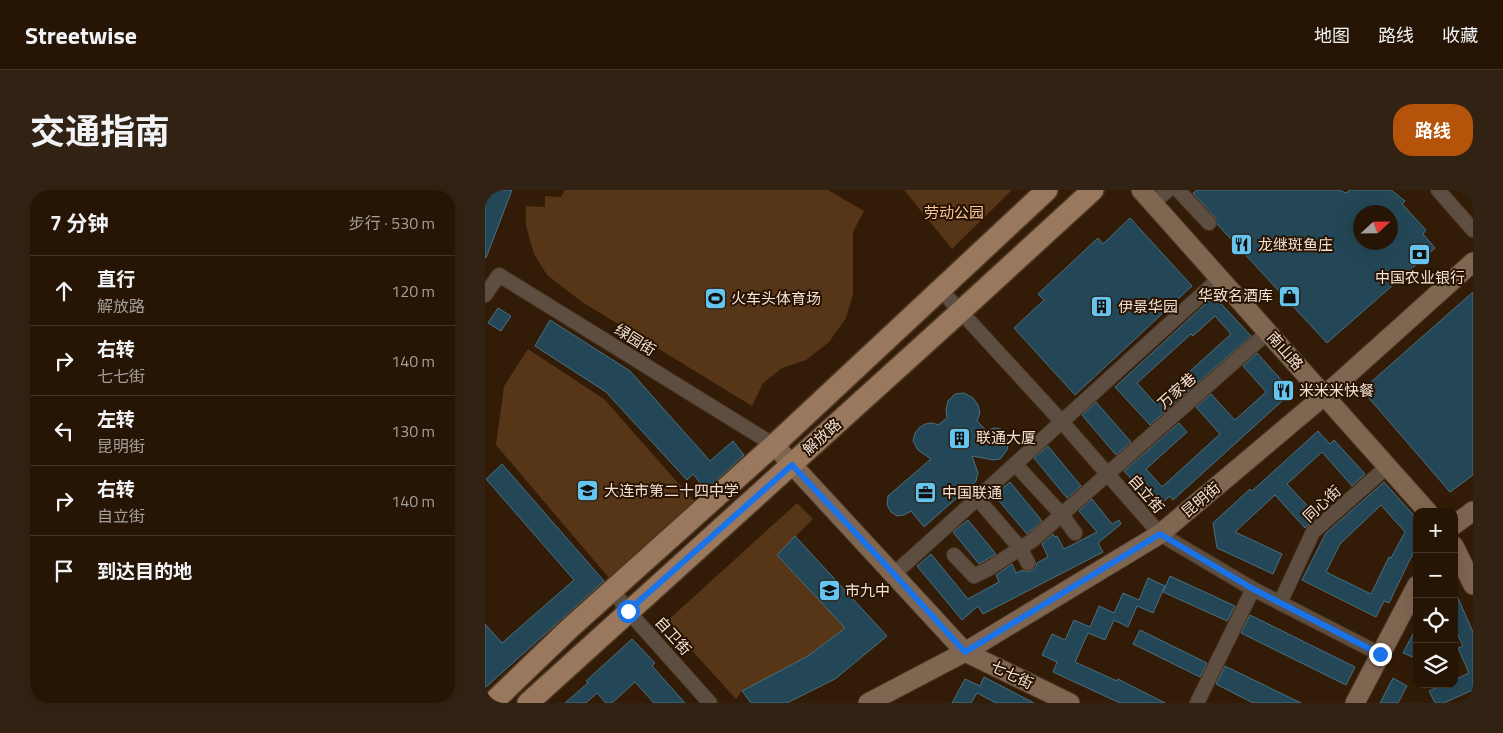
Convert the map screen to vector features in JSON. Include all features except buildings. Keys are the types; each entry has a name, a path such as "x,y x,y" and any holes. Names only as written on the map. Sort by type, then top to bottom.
{"main road":[{"name":"解放路","path":"492,703 570,628 774,445 1047,190"},
{"name":"解放路","path":"528,703 1093,190"}],"street":[{"path":"1147,197 1167,190"},
{"path":"1178,190 1209,224"},
{"path":"1438,190 1473,230"},
{"name":"南山路","path":"1147,197 1425,508"},
{"name":"昆明街","path":"868,703 965,652 1160,534 1325,395 1473,262"},
{"name":"绿园街","path":"485,295 499,275 774,445"},
{"path":"894,574 1220,278"},
{"name":"自立街","path":"940,289 1062,422 1160,534 1253,589 1380,654"},
{"name":"万家巷","path":"954,555 974,576 1033,540 1268,332"},
{"name":"七七街","path":"774,445 965,652 1070,703"},
{"path":"1015,464 1062,515 1075,533"},
{"name":"同心街","path":"1280,603 1313,532 1388,466"},
{"path":"983,505 1020,548 1028,563"},
{"path":"1458,522 1473,511"},
{"path":"1457,553 1473,585"},
{"path":"1197,703 1253,589"},
{"name":"自卫街","path":"613,590 628,611 710,703"},
{"path":"1355,703 1413,592"}],"green space":[{"name":"火车头体育场","path":"565,190 828,190 864,211 853,232 853,295 846,318 829,342 806,360 782,368 763,383 752,406 582,302 547,275 534,254 526,226 526,206 545,207 545,196 561,197"},
{"name":"劳动公园","path":"904,190 1012,190 952,249"},
{"path":"528,349 604,399 694,501 609,578 496,445 504,386"},
{"path":"797,503 813,519 777,555 845,628 808,656 742,691 736,699 666,622"}],"place":[{"name":"龙继斑鱼庄","path":"1242,245"},
{"name":"中国农业银行","path":"1420,255"},
{"name":"华致名酒库","path":"1289,296"},
{"name":"火车头体育场","path":"715,299"},
{"name":"伊景华园","path":"1102,307"},
{"name":"米米米快餐","path":"1283,391"},
{"name":"联通大厦","path":"960,438"},
{"name":"大连市第二十四中学","path":"588,491"},
{"name":"中国联通","path":"926,493"},
{"name":"市九中","path":"829,591"}],"route":[{"path":"628,611 792,465 965,652 1160,534 1253,589 1380,654"}]}
